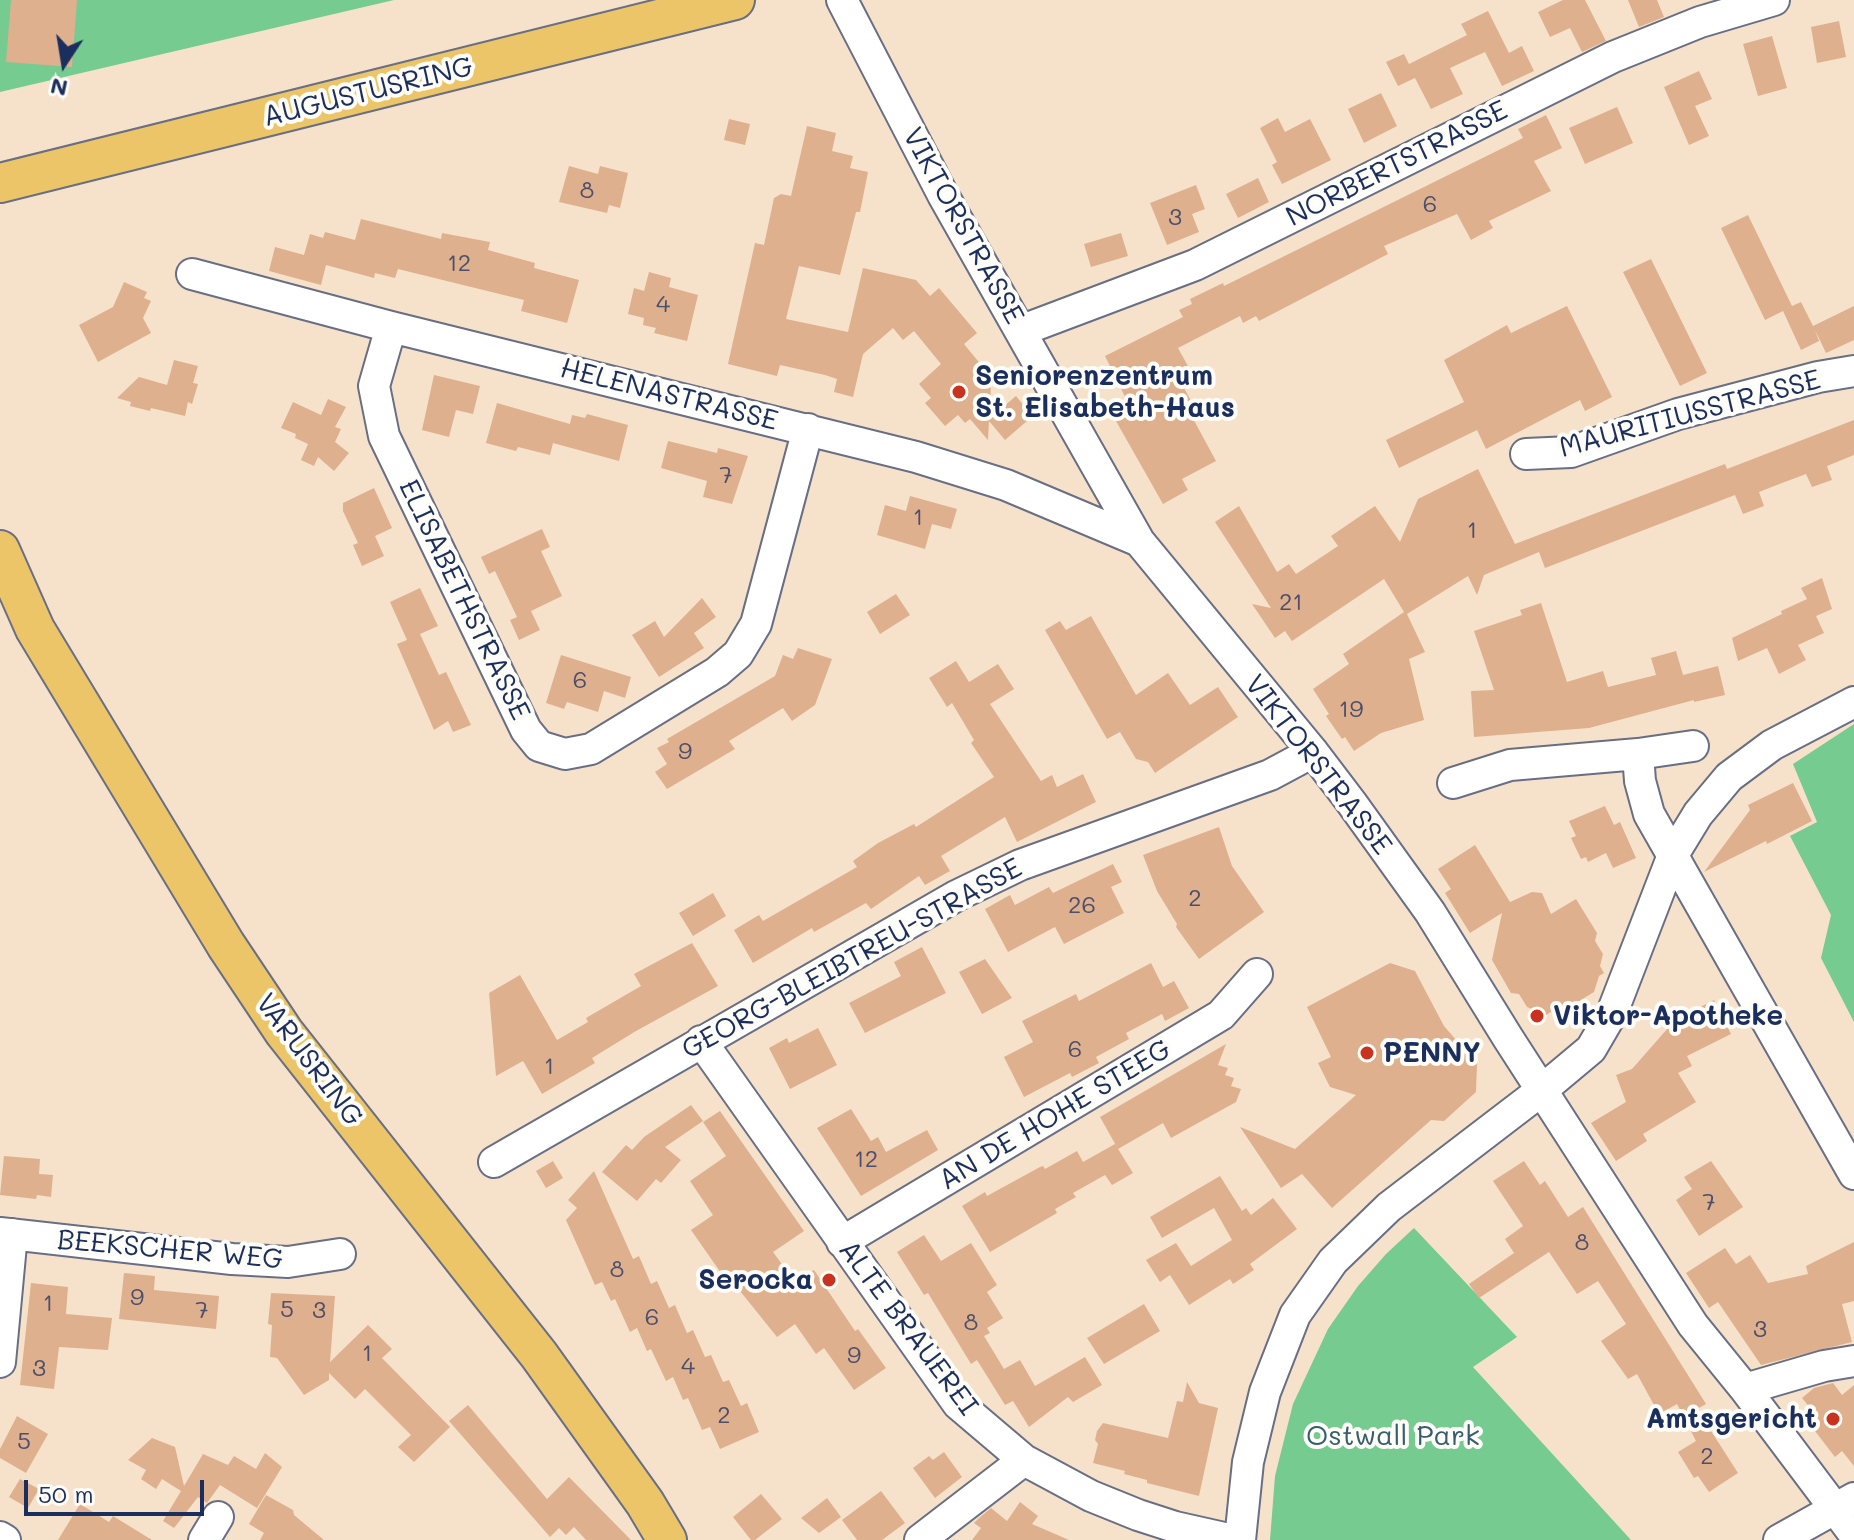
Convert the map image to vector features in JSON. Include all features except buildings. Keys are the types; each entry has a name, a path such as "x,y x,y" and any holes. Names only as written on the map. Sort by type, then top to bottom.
{"main road":[{"name":"AUGUSTUSRING","path":"0,183 735,0"},
{"name":"VARUSRING","path":"0,550 35,629 226,945 284,1032 539,1355 645,1503 667,1540"}],"street":[{"name":"VIKTORSTRASSE","path":"842,0 943,195 1139,541 1313,752 1430,912 1693,1325 1843,1503 1854,1534"},
{"name":"NORBERTSTRASSE","path":"1020,331 1195,265 1613,57 1700,22 1774,0"},
{"name":"HELENASTRASSE","path":"192,274 391,327 808,429 1006,485 1139,541"},
{"name":"ELISABETHSTRASSE","path":"391,327 374,386 384,436 526,730 539,746 565,754 591,749 717,672 738,654 756,624 808,429"},
{"name":"MAURITIUSSTRASSE","path":"1526,454 1571,452 1678,414 1818,377 1854,371"},
{"path":"1240,1540 1248,1462 1265,1392 1295,1315 1333,1261 1389,1207 1591,1049 1612,1013 1673,855 1698,814 1729,777 1772,745 1854,702"},
{"path":"1453,783 1510,765 1693,746"},
{"name":"GEORG-BLEIBTREU-STRASSE","path":"494,1162 956,896 1020,865 1270,775 1313,752"},
{"path":"1638,754 1640,781 1649,814 1854,1174"},
{"name":"AN DE HOHE STEEG","path":"842,1242 1221,1015 1257,974"},
{"name":"ALTE BRAUEREI","path":"701,1041 958,1404 1024,1460 1091,1496 1175,1527 1233,1540"},
{"path":"0,1362 6,1234"},
{"name":"BEEKSCHER WEG","path":"6,1234 232,1259 288,1262 340,1254"},
{"path":"1745,1389 1824,1366 1854,1361"},
{"path":"920,1540 1024,1460"},
{"path":"1779,1540 1843,1503"}],"green space":[{"path":"0,0 394,0 0,92"},
{"path":"1854,724 1854,1022 1821,958 1831,915 1790,836 1817,822 1793,764"},
{"name":"Ostwall Park","path":"1414,1228 1517,1337 1473,1367 1631,1540 1270,1540 1275,1476 1293,1404 1328,1329 1358,1286"}],"place":[{"name":"Seniorenzentrum St. Elisabeth-Haus","path":"959,392"},
{"name":"Viktor-Apotheke","path":"1537,1016"},
{"name":"PENNY","path":"1367,1053"},
{"name":"Serocka","path":"829,1280"},
{"name":"Amtsgericht","path":"1833,1419"}]}
